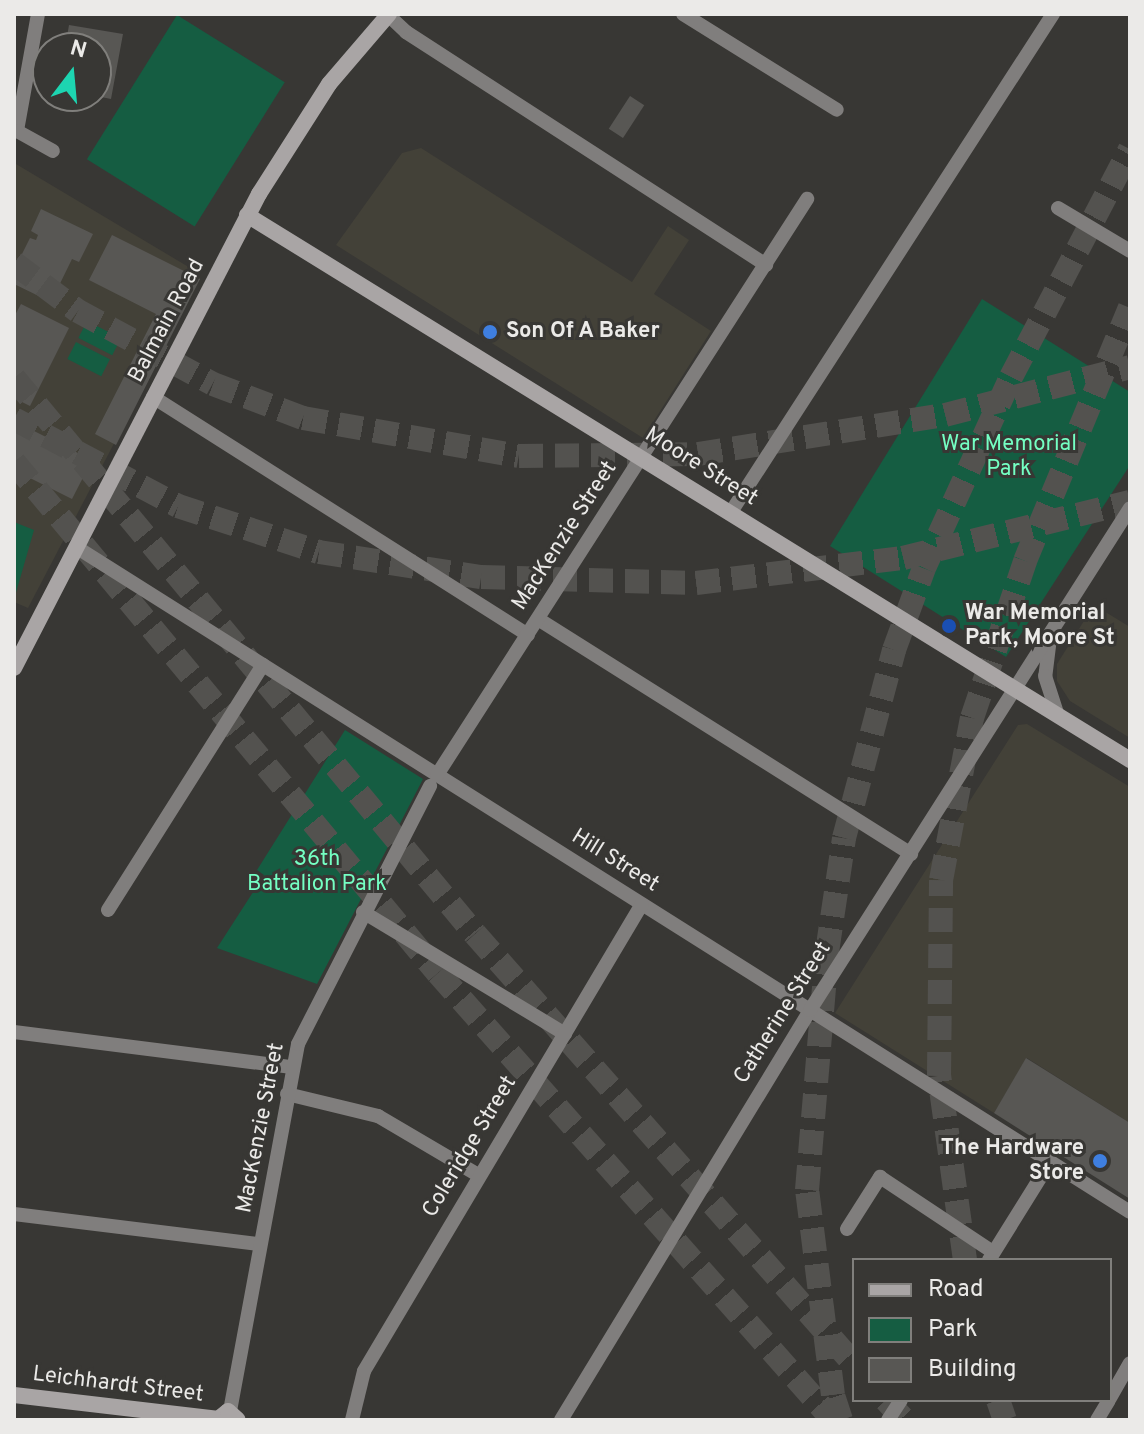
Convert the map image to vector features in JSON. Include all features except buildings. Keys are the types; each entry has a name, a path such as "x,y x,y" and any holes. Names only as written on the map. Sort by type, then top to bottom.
{"main road":[{"name":"Balmain Road","path":"14,668 247,215 329,84 389,15"},
{"name":"Moore Street","path":"247,215 1130,760"},
{"name":"Leichhardt Street","path":"14,1395 226,1418"}],"street":[{"path":"38,14 17,131 53,151"},
{"path":"683,14 837,110"},
{"path":"731,512 1053,14"},
{"path":"389,15 766,265"},
{"name":"MacKenzie Street","path":"226,1418 298,1044 363,912 434,780 807,199"},
{"path":"1058,208 1130,251"},
{"path":"153,397 528,635"},
{"name":"Catherine Street","path":"561,1420 810,1010 1130,508"},
{"name":"Hill Street","path":"76,547 263,665 434,780 642,904 1130,1212"},
{"path":"538,619 911,854"},
{"name":"Catherine Street","path":"1051,634 1045,676 1057,714"},
{"path":"108,910 263,665"},
{"name":"Coleridge Street","path":"352,1420 364,1371 642,904"},
{"path":"363,912 565,1034"},
{"path":"14,1032 292,1067"},
{"path":"287,1094 378,1116 478,1175"},
{"path":"847,1229 880,1177 991,1256 1050,1162"},
{"path":"14,1214 260,1244"},
{"path":"1112,1394 1130,1363"},
{"path":"888,1420 900,1402"},
{"path":"1097,1420 1107,1402"}],"shaded area":[{"path":"421,148 632,282 668,226 689,240 654,294 711,331 643,438 336,245 402,153"},
{"path":"16,164 197,272 200,279 28,608 14,602"},
{"path":"1094,605 1130,627 1130,738 1070,701 1057,681 1057,664"},
{"path":"1027,724 1130,787 1130,1123 1027,1058 994,1113 835,1013 1018,725"}],"green space":[{"path":"177,15 285,82 195,226 87,159"},
{"name":"War Memorial Park","path":"982,299 1130,392 1130,465 1006,657 830,546"},
{"path":"87,321 121,338 112,355 78,338"},
{"path":"76,342 110,359 101,376 67,359"},
{"path":"14,522 34,530 15,596 14,596"},
{"name":"36th Battalion Park","path":"345,730 423,779 317,984 217,948 264,875 257,870"}],"tunnel":[{"path":"841,1420 833,1395 807,1190 827,952 844,838 894,650 924,568 1011,377 1130,149"},
{"path":"14,263 78,311 213,384 303,418 519,456 698,454 945,415 1130,367"},
{"path":"965,1258 939,1076 941,880 972,718 1025,561 1130,308"},
{"path":"14,378 475,934 852,1362"},
{"path":"14,419 178,506 319,552 481,577 696,583 903,558 1130,502"},
{"path":"14,462 438,973 833,1420"},
{"path":"888,1402 904,1420"},
{"path":"999,1402 1005,1420"}],"place":[{"name":"Son Of A Baker","path":"490,332"},
{"name":"War Memorial Park, Moore St","path":"949,626"},
{"name":"The Hardware Store","path":"1100,1161"}]}
